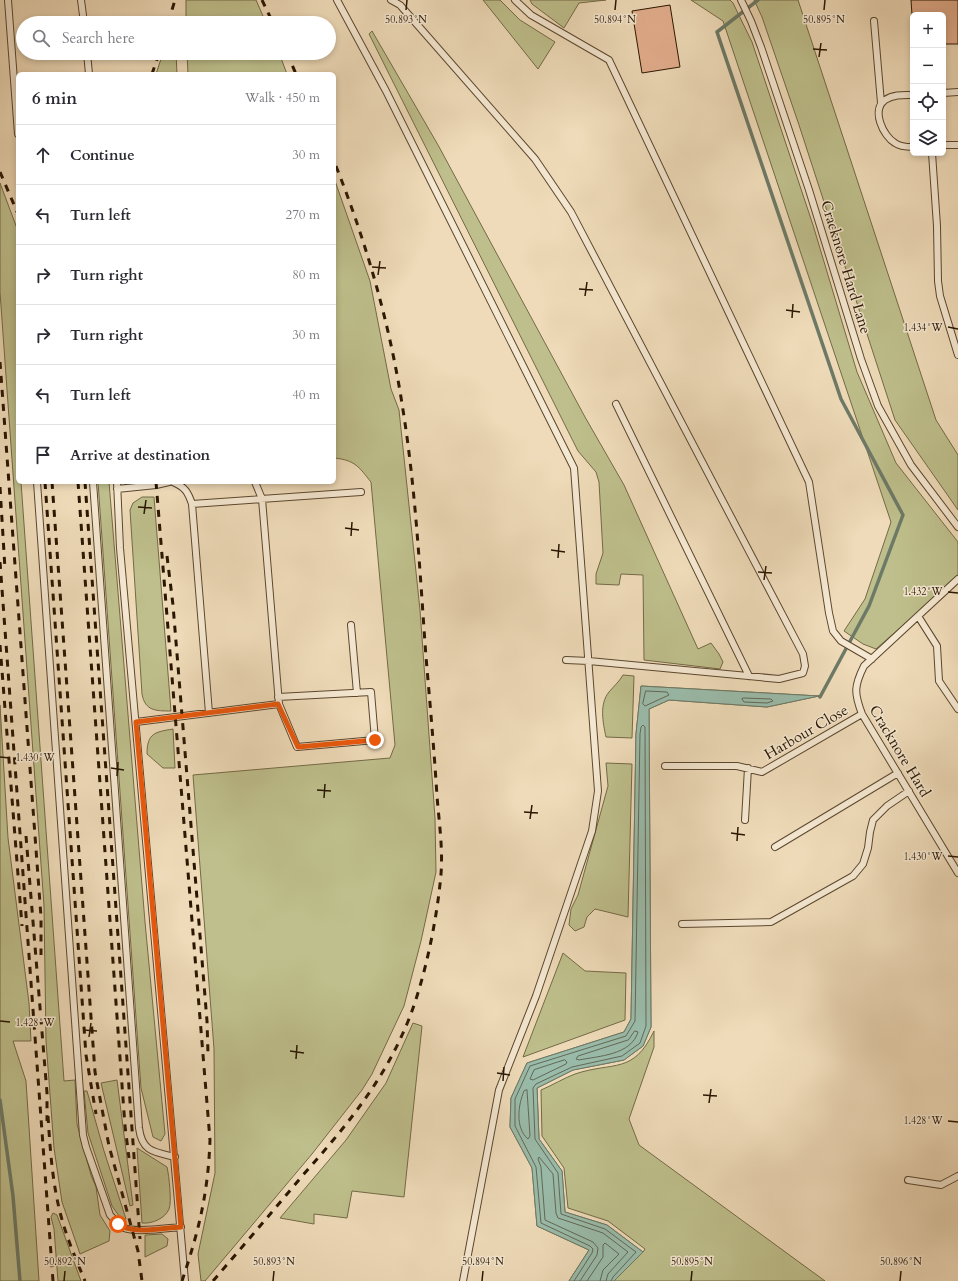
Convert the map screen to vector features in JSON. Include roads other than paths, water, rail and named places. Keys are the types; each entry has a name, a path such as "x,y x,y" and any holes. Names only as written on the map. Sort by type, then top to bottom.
{"lane":[{"path":"8,0 16,107"},
{"path":"81,0 83,16"},
{"path":"337,0 407,132 574,468 598,791 592,830 536,996 499,1090 463,1281"},
{"path":"391,0 400,5 535,159 571,212 803,654 804,666 803,673 796,676 779,679 566,660"},
{"path":"515,0 531,15 609,60 809,482 833,631 841,641 872,659"},
{"name":"Cracknore Hard Lane","path":"741,0 752,21 761,47 861,359 878,406 912,465 958,527"},
{"path":"874,21 881,103 880,120 884,132 895,144 910,146"},
{"path":"88,60 89,72"},
{"path":"946,93 958,92"},
{"path":"881,103 894,96 910,94"},
{"path":"946,145 958,145"},
{"path":"932,156 937,218 938,281 940,296 958,355"},
{"path":"616,404 749,676"},
{"path":"37,484 83,1135 110,1215 118,1224 124,1228 133,1229 181,1227"},
{"path":"93,484 139,1128 142,1143 146,1147 175,1157"},
{"path":"160,484 117,485 120,548 185,1281"},
{"path":"178,484 182,486 187,492 192,504 209,714"},
{"path":"255,484 262,499 278,704 298,747 375,740 371,692 278,697"},
{"path":"192,504 361,492"},
{"name":"Cracknore Hard","path":"958,579 864,666 856,682 856,698 862,714 958,873"},
{"path":"918,616 937,646 939,681 958,709"},
{"path":"351,625 357,693"},
{"path":"136,722 209,714 278,704"},
{"name":"Harbour Close","path":"748,768 762,772 862,714"},
{"path":"665,766 737,766 748,768 745,820"},
{"path":"776,847 898,773"},
{"path":"682,924 771,922 853,876 863,864 868,848 873,820 887,806 909,791"},
{"path":"908,1180 941,1185 958,1176"}],"water":[{"path":"641,686 819,696 767,707 669,700 649,709 651,1027 643,1046 624,1060 573,1070 537,1088 539,1139 562,1171 565,1212 607,1225 643,1252 614,1281 569,1281 589,1250 537,1226 532,1168 510,1127 511,1098 527,1063 624,1032 631,1019 636,734"}],"waterway":[{"path":"758,0 717,32 841,399 903,515 869,606 820,697"},
{"path":"0,1100 13,1196 20,1281"}],"railway":[{"path":"170,16 175,0"},
{"path":"262,0 270,16"},
{"path":"153,72 157,60"},
{"path":"290,60 295,72"},
{"path":"213,1281 332,1142 359,1108 383,1072 403,1033 417,997 428,955 439,893 442,854 417,534 403,410 398,378 376,283 346,191 336,166"},
{"path":"0,172 16,209"},
{"path":"0,362 41,917 41,955"},
{"path":"45,484 86,1055 96,1114"},
{"path":"52,484 95,1072 109,1146 138,1251 142,1281"},
{"path":"78,484 125,1126 129,1158"},
{"path":"85,484 140,1239"},
{"path":"156,484 210,1140 207,1178 202,1212 182,1281"},
{"path":"0,487 5,569"},
{"path":"167,556 173,605 207,1021 208,1054"},
{"path":"0,562 53,1281"},
{"path":"0,645 22,926"},
{"path":"26,836 47,1093 47,1121"},
{"path":"48,1116 53,1174 61,1218 85,1281"}]}
